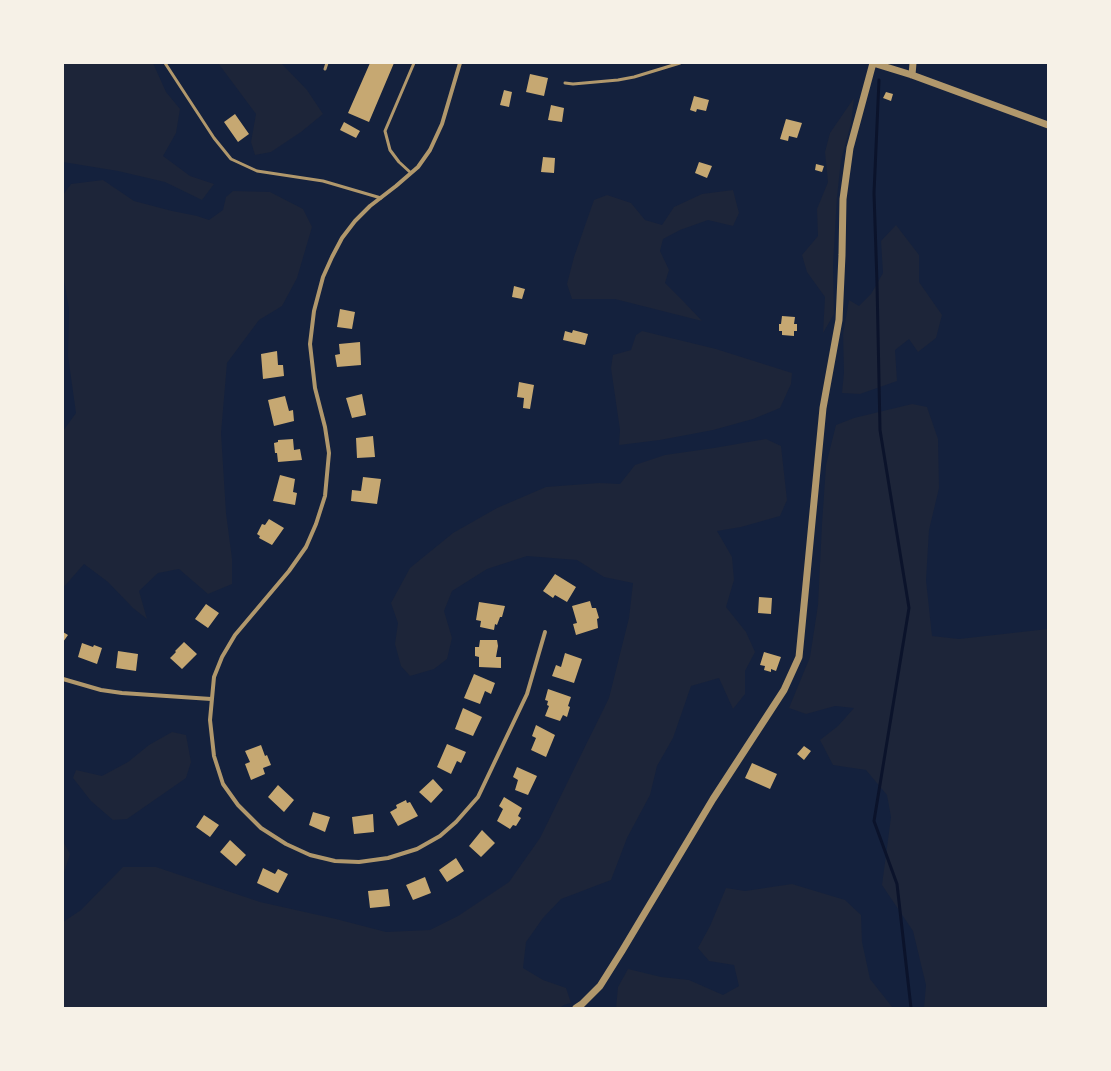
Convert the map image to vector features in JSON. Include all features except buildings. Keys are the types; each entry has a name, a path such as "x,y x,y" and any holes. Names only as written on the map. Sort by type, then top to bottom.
{"street":[{"path":"460,63 442,124 430,150 418,167 370,206 355,221 342,238 323,277 314,311 310,344 315,388 325,427 329,453 325,496 316,524 306,547 289,571 235,635 222,657 214,677 210,720 214,756 223,784 238,805 261,828 286,844 310,855 336,861 359,862 388,858 417,849 440,836 456,822 478,797 527,694 545,632"},
{"path":"576,1008 600,986 713,799 784,690 799,657 823,408 839,320 843,198 850,148 873,63 912,75 1048,125"},
{"path":"912,75 913,63"},
{"path":"63,679 101,690 122,693 211,699"}],"lane":[{"path":"165,63 214,138 231,159 258,171 323,181 381,198"},
{"path":"325,69 327,63"},
{"path":"411,172 399,162 390,150 385,131 414,63"},
{"path":"565,83 572,84 618,80 634,77 680,63"}],"shaded area":[{"path":"63,63 153,63 166,92 180,109 176,133 163,156 190,176 214,184 202,200 165,182 118,171 63,162"},
{"path":"218,63 281,63 307,90 323,114 301,132 271,152 255,155 251,142 256,114"},
{"path":"854,98 851,124 841,160 837,197 833,265 834,314 823,333 825,297 807,272 802,255 818,236 817,209 828,182 825,152 830,133"},
{"path":"103,180 134,201 209,220 223,210 226,197 233,191 270,192 303,209 312,227 297,278 282,306 259,320 227,363 221,433 226,513 232,559 232,584 208,594 179,569 158,573 139,591 147,619 133,608 108,582 84,564 63,588 63,431 76,413 68,356 69,309 63,274 63,195 71,184"},
{"path":"733,190 739,213 733,226 708,220 680,230 663,239 660,251 669,270 665,283 702,321 615,299 572,299 567,284 574,257 594,200 607,195 631,203 645,220 662,225 674,207 702,194"},
{"path":"896,225 919,255 919,282 942,315 936,338 918,352 909,339 895,350 897,381 860,394 842,393 844,373 843,334 849,300 859,306 871,294 883,273 881,241"},
{"path":"642,331 716,349 792,373 791,384 780,408 753,419 713,430 660,440 619,445 620,430 611,368 613,355 631,350 636,335"},
{"path":"912,404 927,407 938,439 939,488 929,530 926,580 932,636 959,639 1048,629 1048,1008 924,1008 926,985 913,931 882,885 891,817 887,795 866,770 833,765 820,740 838,726 854,708 835,706 806,714 789,708 810,657 818,605 826,465 836,425 854,418"},
{"path":"766,439 781,446 787,500 780,516 741,527 717,531 732,557 734,580 726,607 746,632 755,652 745,671 745,694 733,709 719,678 691,686 673,738 657,766 650,795 627,838 611,880 561,899 543,918 526,942 523,968 543,980 566,988 571,1003 559,1008 63,1008 63,922 81,910 123,867 156,867 260,902 386,932 430,930 458,916 509,882 540,838 609,698 629,618 633,583 604,577 577,560 527,556 487,569 452,591 444,611 452,638 447,659 434,669 410,676 401,666 395,644 398,623 391,603 410,568 453,533 497,508 546,487 599,483 620,484 635,465 665,455"},
{"path":"172,732 186,735 191,762 186,778 127,819 113,820 91,801 73,778 76,770 102,776 128,762 149,745"},
{"path":"63,841 70,854 63,876"},
{"path":"792,884 845,900 861,915 862,942 870,979 893,1008 616,1008 618,987 628,969 661,977 689,980 723,995 739,986 734,965 709,961 698,948 710,926 726,888 745,891"}],"waterway":[{"path":"879,80 874,193 880,430 909,608 874,821 897,884 911,1008"}]}
